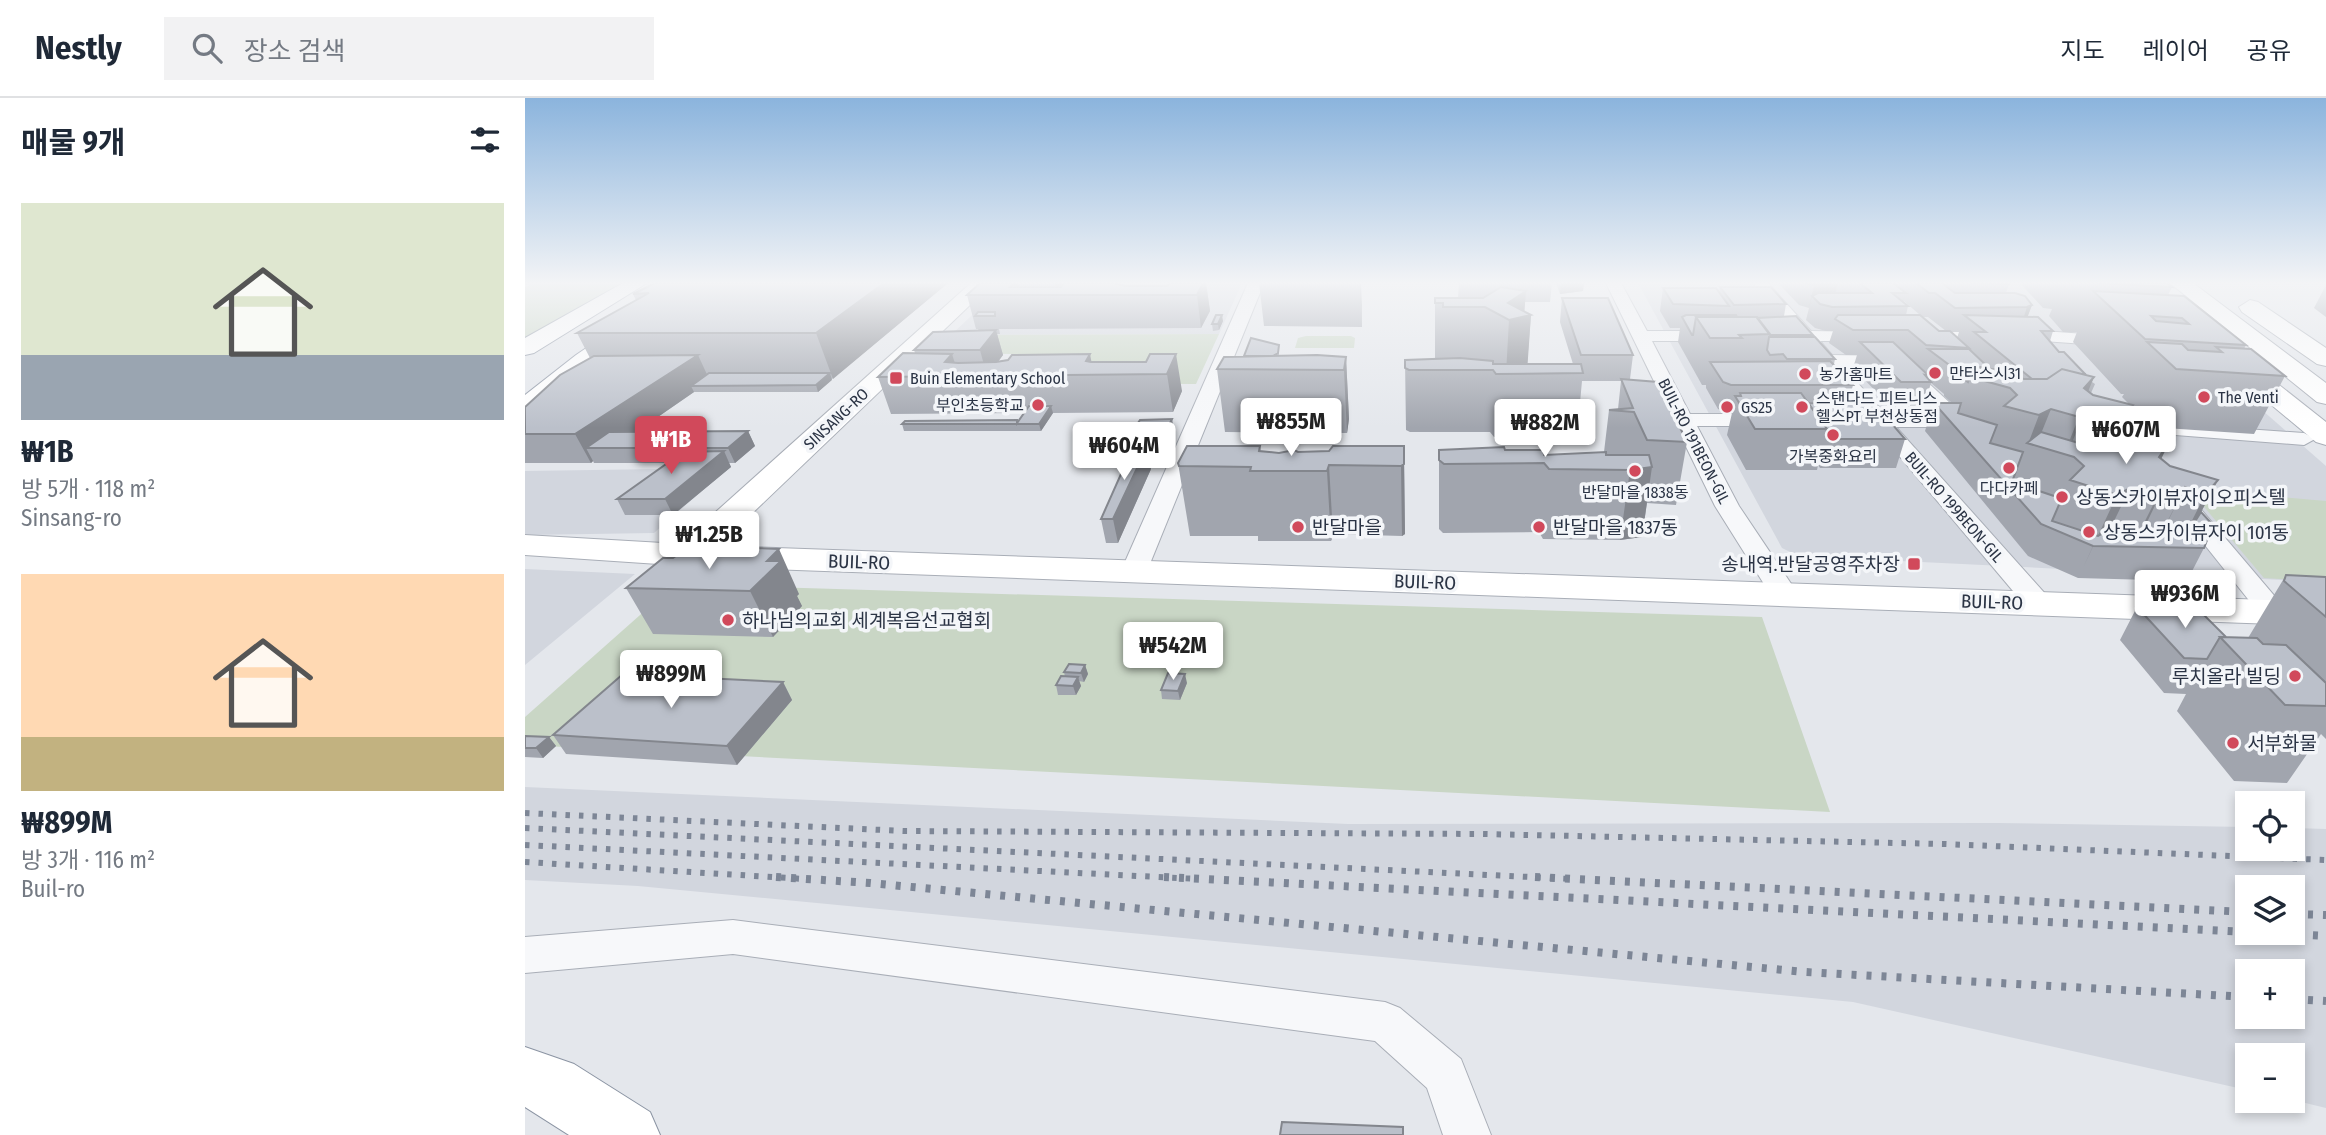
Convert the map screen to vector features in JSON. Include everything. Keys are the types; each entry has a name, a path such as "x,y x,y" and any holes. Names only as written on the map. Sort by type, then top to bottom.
{"main road":[{"path":"525,348 554,331"},
{"path":"525,373 587,331"},
{"path":"525,408 626,331"},
{"name":"SINSANG-RO","path":"688,555 931,331"},
{"path":"2243,331 2326,396"},
{"path":"2287,331 2326,359"},
{"path":"2217,347 2315,438"},
{"path":"525,430 585,360"},
{"name":"BUIL-RO","path":"525,545 688,555 2326,614"},
{"path":"539,1081 628,1135"}],"street":[{"path":"1134,571 1236,331"},
{"name":"BUIL-RO 191BEON-GIL","path":"1639,331 1727,506 1784,594"},
{"name":"BUIL-RO 199BEON-GIL","path":"1802,331 2039,604"},
{"path":"1928,331 1952,353"},
{"path":"2039,331 2061,357"},
{"path":"1641,336 1737,336"},
{"path":"1765,336 2043,336 2127,341"},
{"path":"1827,360 1893,360 1958,421"},
{"path":"1683,420 1788,420"},
{"path":"1827,420 1982,421"},
{"path":"2133,444 2110,420 2315,438"},
{"path":"2172,490 2273,612"},
{"path":"525,955 733,937 1385,1022 1445,1074 1467,1135"}],"shaded area":[{"path":"955,331 1220,331 1219,334 951,335"},
{"path":"1664,331 2172,331 2326,466 2326,582 1798,556 1782,548"},
{"path":"728,468 654,533 525,535 525,471"},
{"path":"525,569 635,574 525,665"},
{"path":"525,787 1348,824 1997,823 2235,827 2235,861 2305,861 2305,828 2326,829 2326,1108 2305,1103 2305,1043 2235,1043 2235,1087 1853,1002 638,886 525,880"}],"green space":[{"path":"525,331 537,331 525,338"},
{"path":"1219,334 1196,384 989,383 1012,354 940,353 960,335"},
{"path":"1351,336 1355,338 1354,348 1295,348 1298,338"},
{"path":"2189,489 2326,501 2326,582 2264,578"},
{"path":"675,584 1762,617 1830,812 525,745 525,717"}],"building":[{"path":"580,331 818,331 816,333 577,333"},
{"path":"995,331 980,350 914,350 933,332"},
{"path":"1573,331 1623,331 1633,355 1581,355"},
{"path":"1706,331 1768,331 1770,334 1739,335 1742,338 1710,338"},
{"path":"1767,331 1810,331 1813,335 1770,335"},
{"path":"1910,331 1950,331 1969,348 1926,345"},
{"path":"2041,331 2059,352 2064,352 2086,375 2062,369 2047,379 2032,379 1974,332"},
{"path":"2137,331 2229,331 2246,345 2145,339"},
{"path":"1769,337 1815,337 1835,359 1787,359 1783,354 1770,355 1767,350"},
{"path":"1251,338 1279,345 1278,353 1273,356 1244,356"},
{"path":"1860,342 1893,342 1929,376 1925,375 1931,382 1901,382"},
{"path":"2147,342 2182,344 2188,350 2222,352 2216,347 2251,349 2285,376 2176,369"},
{"path":"1928,349 1969,349 1988,367 1952,367"},
{"path":"903,353 952,354 945,362 958,363 996,362 1008,360 1012,355 1090,354 1086,361 1146,362 1150,354 1176,354 1167,374 878,377"},
{"path":"698,355 575,434 525,434 525,407 560,375 594,356"},
{"path":"1224,357 1346,357 1344,370 1217,369"},
{"path":"1460,358 1493,361 1493,364 1581,364 1583,373 1496,374 1493,370 1405,368 1405,360"},
{"path":"1830,361 1853,385 1731,385 1723,382 1710,362"},
{"path":"1983,368 2024,379 2047,379 2062,369 2094,377 2084,388 2093,395 2133,405 2125,414 2112,411 2099,417 2084,413 2079,417 2051,409 2039,415 2004,406 2017,395 2010,388 1970,377"},
{"path":"1952,369 1982,369 1970,377 1968,382"},
{"path":"709,373 830,373 816,385 691,386"},
{"path":"1621,379 1658,382 1687,442 1647,440 1634,412 1609,410 1633,408"},
{"path":"1740,393 1801,393 1827,429 1755,429 1735,396 1741,396"},
{"path":"1808,403 1875,404 1905,439 1828,439 1827,429"},
{"path":"1934,403 1961,403 1958,413 1997,425 1990,443 2023,452 2012,482 2061,500 2052,521 2098,536 2111,529 2138,536 2143,530 2160,536 2165,528 2184,536 2201,512 2213,525 2204,548 2093,546 2041,524"},
{"path":"1029,406 1051,406 1039,424 902,424 905,421 1017,420 1017,423"},
{"path":"1172,419 1170,423 1138,423 1140,420"},
{"path":"2123,427 2130,433 2114,445 2116,442"},
{"path":"748,431 728,448 586,448 609,432"},
{"path":"2041,432 2089,446 2115,445 2130,433 2169,443 2159,457 2170,466 2218,480 2205,495 2185,487 2181,495 2163,489 2158,495 2130,488 2117,495 2070,480 2084,466 2074,457 2027,443"},
{"path":"1187,446 1260,446 1259,451 1279,453 1294,450 1329,451 1333,446 1404,446 1404,464 1329,465 1327,471 1250,471 1251,467 1179,466"},
{"path":"1133,447 1147,447 1113,519 1101,519"},
{"path":"1504,447 1505,450 1543,450 1544,455 1606,452 1606,455 1649,455 1652,467 1630,470 1549,469 1544,463 1444,464 1439,460 1439,450"},
{"path":"724,451 665,499 617,499 683,452"},
{"path":"756,548 779,549 767,561 781,561 750,591 626,588 663,558 673,558 681,552 750,553"},
{"path":"2286,575 2326,577 2326,617 2284,581"},
{"path":"2137,607 2189,608 2202,613 2226,637 2220,637 2207,659 2184,658"},
{"name":"루치올라 빌딩","path":"2220,637 2257,638 2263,644 2286,645 2326,683 2326,706 2285,705"},
{"path":"1069,664 1085,665 1081,673 1064,672"},
{"path":"1168,673 1185,674 1178,691 1161,690"},
{"path":"623,674 783,682 727,746 553,735"},
{"path":"1061,676 1078,677 1073,686 1056,685"},
{"path":"525,736 549,737 536,748 525,748"},
{"path":"1282,1122 1403,1127 1403,1135 1280,1135"}],"railway":[{"path":"525,813 904,831 1482,834 1944,844 2326,860"},
{"path":"525,828 1571,879"},
{"path":"525,845 1198,879"},
{"path":"525,862 805,879"},
{"path":"776,877 870,883 1805,972 2235,996"},
{"path":"1164,877 2235,931"},
{"path":"1535,877 2235,911"},
{"path":"2305,914 2326,915"},
{"path":"2305,935 2326,936"},
{"path":"2305,1000 2326,1001"}],"place":[{"name":"만타스시31","path":"1935,373"},
{"name":"농가홈마트","path":"1805,374"},
{"name":"Buin Elementary School","path":"896,378"},
{"name":"The Venti","path":"2204,397"},
{"name":"부인초등학교","path":"1038,405"},
{"name":"GS25","path":"1727,407"},
{"name":"스탠다드 피트니스 헬스PT 부천상동점","path":"1802,407"},
{"name":"가복중화요리","path":"1833,435"},
{"name":"다다카페","path":"2009,468"},
{"name":"반달마을 1838동","path":"1635,471"},
{"name":"상동스카이뷰자이오피스텔","path":"2062,497"},
{"name":"반달마을","path":"1298,527"},
{"name":"반달마을 1837동","path":"1539,527"},
{"name":"상동스카이뷰자이 101동","path":"2089,532"},
{"name":"송내역.반달공영주차장","path":"1914,564"},
{"name":"하나님의교회 세계복음선교협회","path":"728,620"},
{"name":"루치올라 빌딩","path":"2295,676"},
{"name":"서부화물","path":"2233,743"}]}
